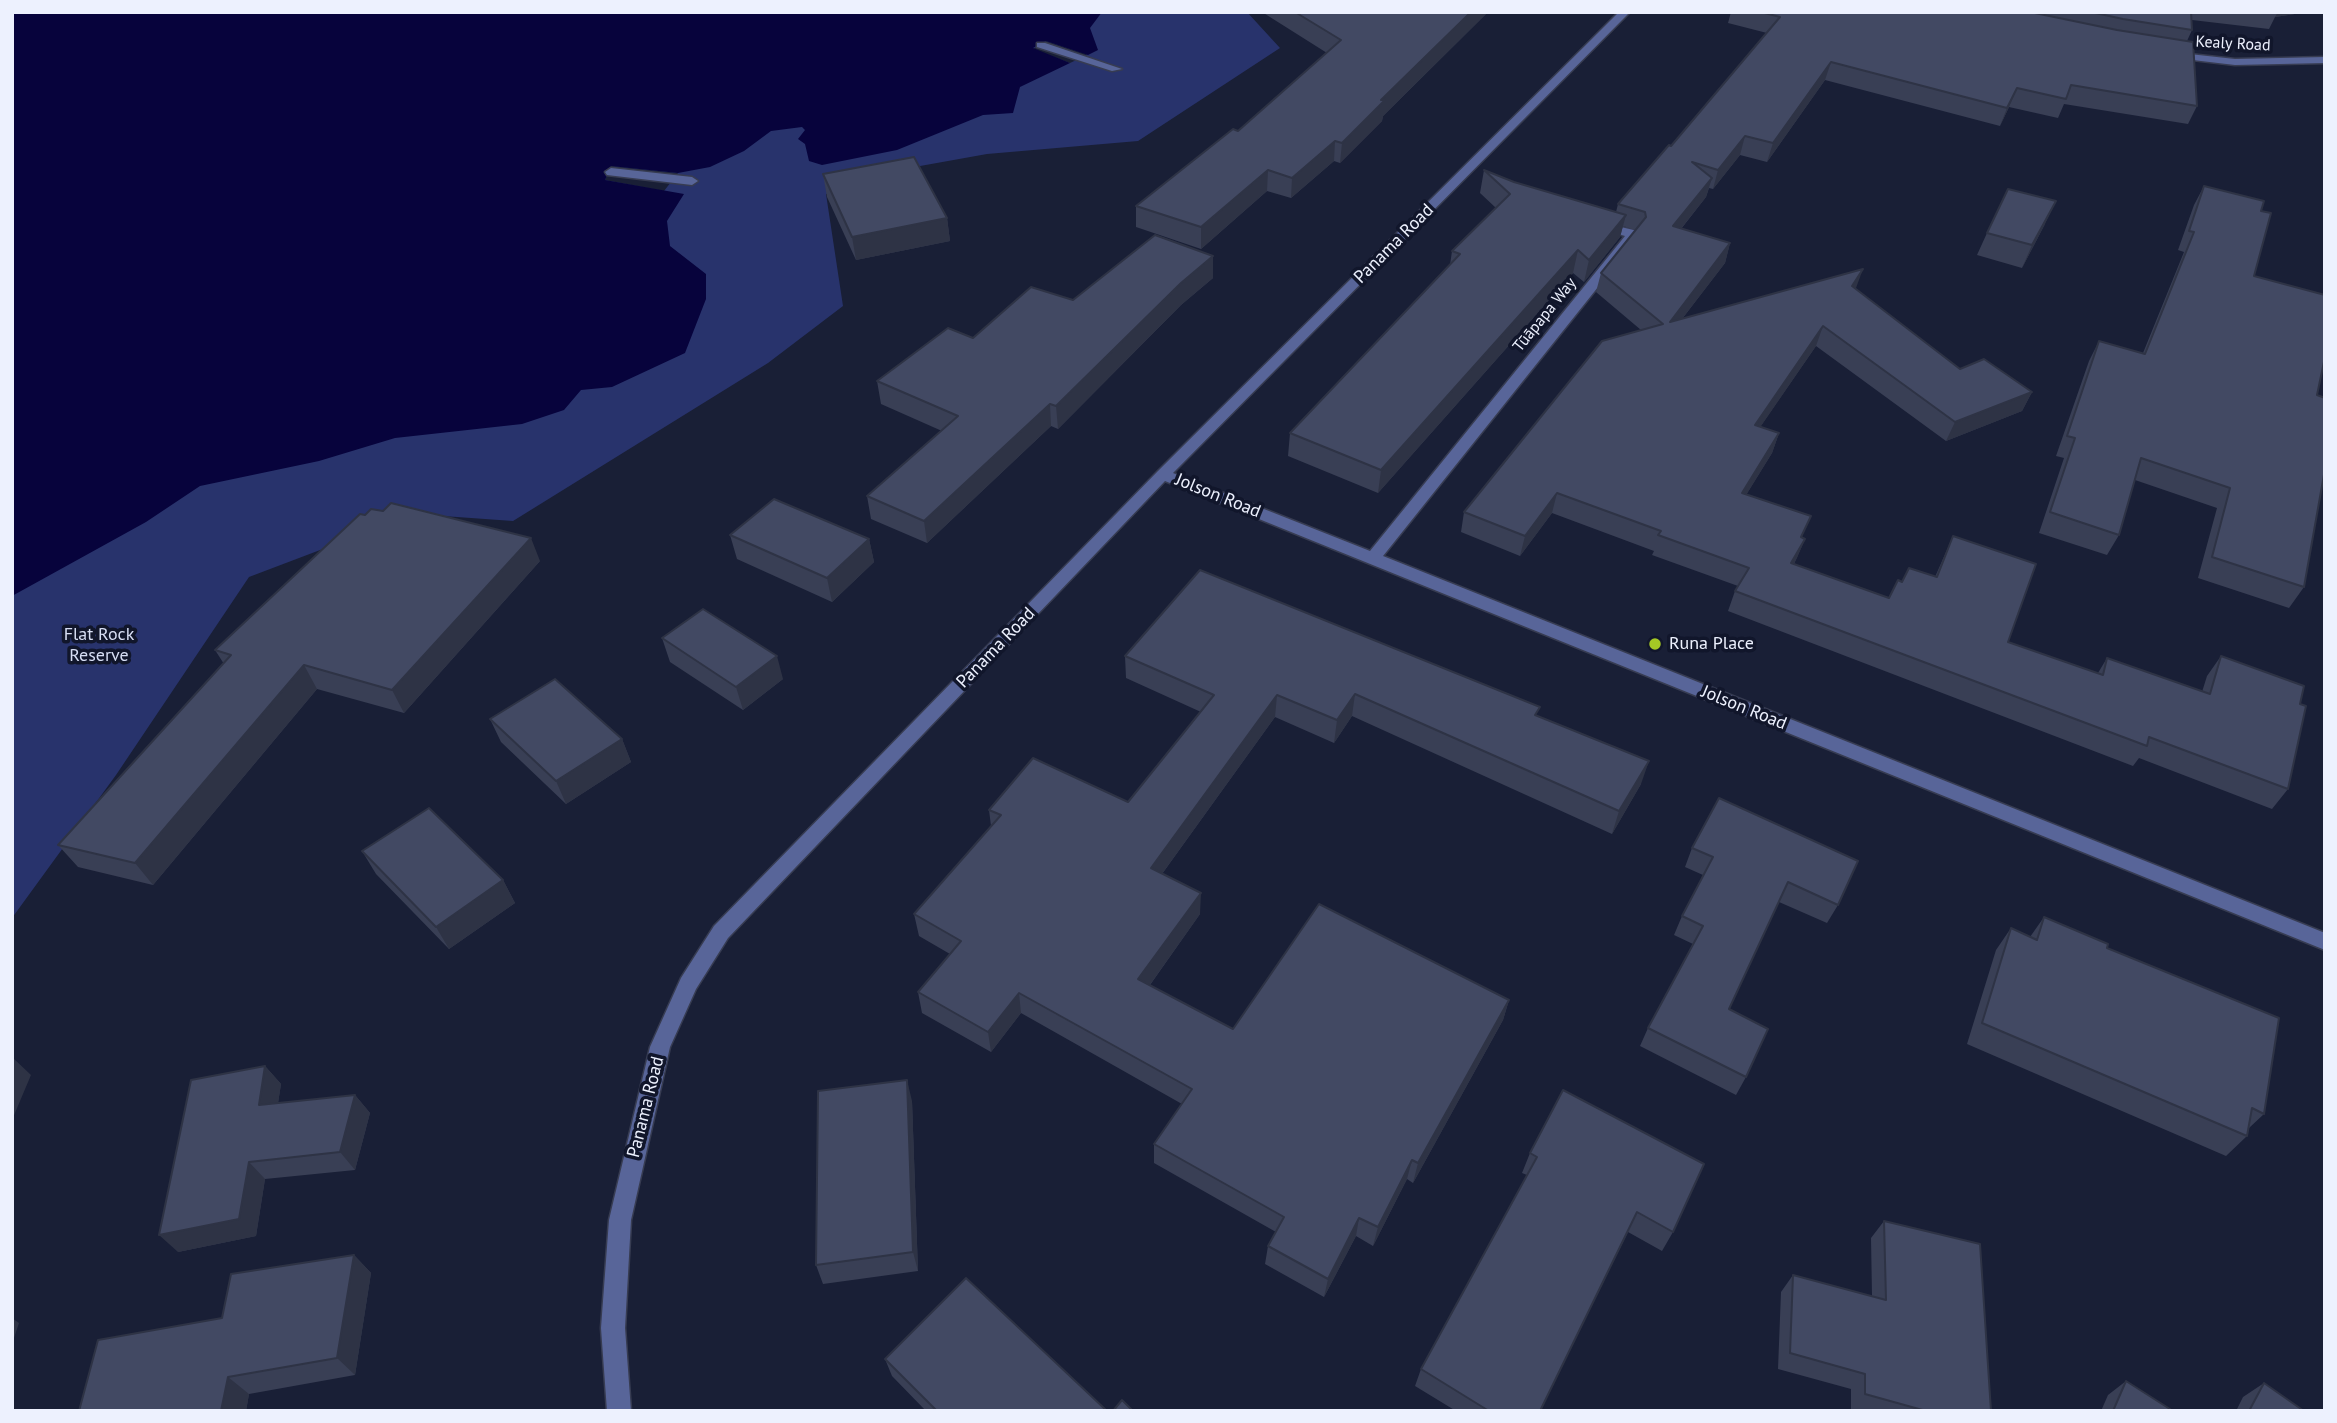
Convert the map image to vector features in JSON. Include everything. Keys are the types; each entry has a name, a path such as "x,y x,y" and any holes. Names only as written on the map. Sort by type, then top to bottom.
{"street":[{"name":"Panama Road","path":"619,1411 613,1328 620,1220 660,1047 704,955 731,922 1163,474 1469,178 1625,12"},
{"path":"1041,45 1116,69"},
{"name":"Kealy Road","path":"2154,53 2235,62 2325,60"},
{"path":"611,172 692,181"},
{"name":"Tūāpapa Way","path":"1372,559 1633,234 1580,219"},
{"name":"Jolson Road","path":"1163,474 2325,942"}],"green space":[{"name":"Flat Rock Reserve","path":"12,12 1247,12 1280,48 1138,141 987,154 909,168 913,178 826,194 843,306 768,363 513,521 415,514 249,577 116,775 12,918","holes":["1046,41 1086,54 1087,55 1070,63 1033,49","611,166 677,173 678,173 664,191 605,180"]}],"shaded area":[{"path":"12,12 1102,12 1090,28 1098,50 1088,55 1046,41 1033,48 1070,63 1020,87 1013,113 983,115 897,150 822,165 809,161 805,144 798,139 805,130 802,127 771,131 744,151 710,167 678,173 611,166 605,180 684,194 667,221 670,246 706,274 706,299 685,353 612,387 581,390 564,410 522,424 395,438 319,461 200,486 146,522 12,596"}],"building":[{"path":"1295,12 1471,12 1381,100 1385,100 1342,143 1335,141 1292,178 1268,170 1201,227 1136,206 1233,129 1238,131 1341,40"},
{"path":"1761,12 2030,12 2193,42 2197,106 2071,85 2066,99 2017,88 2007,108 1831,62 1773,143 1745,136 1718,170 1692,162 1712,178 1673,226 1730,243 1670,322 1863,269 1852,286 1960,369 1984,359 2032,392 1955,422 1823,326 1755,425 1779,433 1742,493 1811,516 1801,537 1805,539 1791,563 1889,598 1898,580 1902,582 1909,568 1937,577 1953,536 2036,564 2008,642 2103,675 2107,658 2210,694 2221,656 2304,686 2300,704 2306,706 2288,789 2149,737 2147,746 1735,591 1749,568 1658,535 1661,531 1557,493 1525,536 1464,512 1602,341 1663,324 1601,273 1646,217 1645,212 1618,204 1780,17"},
{"path":"2091,12 2191,12 2192,30 2123,19"},
{"path":"914,157 947,218 852,237 823,174"},
{"path":"1484,170 1514,182 1626,215 1589,260 1578,250 1381,470 1290,433 1460,254 1452,251 1510,194"},
{"path":"2204,186 2264,201 2261,211 2271,213 2254,276 2325,295 2325,357 2317,395 2325,398 2325,469 2304,587 2212,557 2230,488 2141,458 2119,535 2050,512 2075,438 2067,436 2099,341 2145,354 2194,232 2189,231"},
{"path":"2008,189 2056,201 2032,245 1987,233"},
{"path":"1155,235 1213,256 1181,283 1056,406 1050,404 924,521 867,496 958,416 877,381 948,328 973,338 1031,287 1073,300"},
{"path":"774,499 869,539 827,578 730,535"},
{"path":"391,503 531,538 392,690 304,665 135,863 58,845 231,655 215,650 360,514 365,515 371,509 383,511"},
{"path":"1200,570 1540,707 1535,715 1649,761 1619,811 1355,694 1337,720 1277,695 1151,868 1201,893 1138,979 1233,1029 1319,904 1509,1000 1418,1163 1412,1160 1378,1227 1359,1218 1328,1279 1268,1246 1284,1217 1154,1144 1192,1089 1019,993 988,1032 918,992 961,941 914,914 1001,815 989,810 1033,758 1128,802 1214,695 1125,656"},
{"path":"703,609 777,656 736,687 662,638"},
{"path":"555,679 622,739 556,781 490,719"},
{"path":"1719,798 1858,861 1838,905 1788,882 1729,1009 1768,1029 1746,1077 1648,1028 1703,926 1682,916 1713,857 1692,848"},
{"path":"429,808 503,880 436,927 362,851"},
{"path":"2044,917 2108,944 2107,948 2279,1018 2264,1114 2252,1108 2247,1136 1982,1023 2011,928 2037,940"},
{"path":"265,1066 259,1105 355,1095 340,1152 249,1162 239,1219 159,1235 191,1080"},
{"path":"907,1080 913,1252 816,1265 818,1091"},
{"path":"1563,1090 1704,1164 1673,1232 1637,1212 1540,1411 1489,1411 1421,1369 1537,1157 1530,1153"},
{"path":"1884,1221 1980,1244 1991,1411 1926,1411 1865,1394 1865,1374 1790,1353 1793,1275 1886,1300"},
{"path":"354,1255 337,1358 228,1377 221,1411 79,1411 98,1340 222,1318 231,1274"},
{"path":"966,1278 1107,1411 937,1411 885,1359"},
{"path":"2126,1381 2173,1411 2113,1411"},
{"path":"2264,1383 2304,1411 2249,1411"},
{"path":"1122,1400 1133,1411 1113,1411"}],"place":[{"name":"Runa Place","path":"1655,644"}]}
